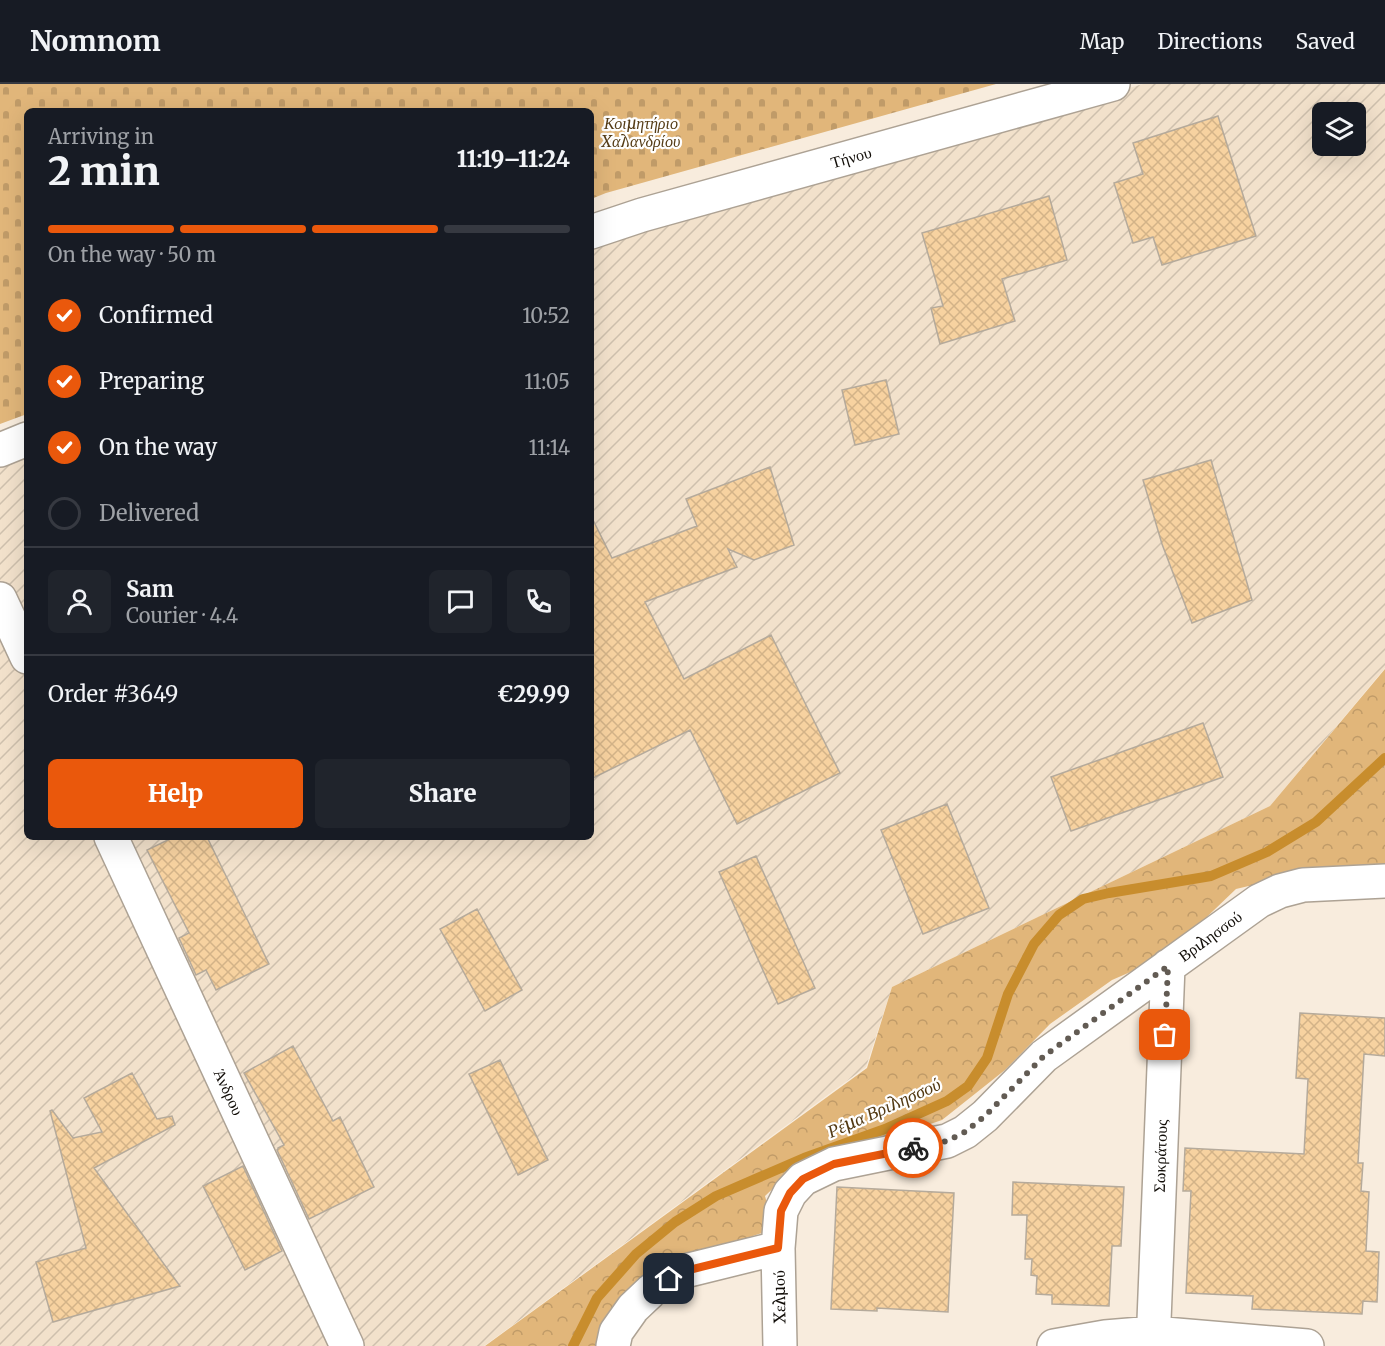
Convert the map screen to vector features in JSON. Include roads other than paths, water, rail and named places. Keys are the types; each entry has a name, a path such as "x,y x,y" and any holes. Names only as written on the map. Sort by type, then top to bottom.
{"street":[{"name":"Τήνου","path":"594,231 642,215 1113,84"},
{"path":"0,450 24,440"},
{"path":"0,599 24,651"},
{"name":"Άνδρου","path":"112,840 347,1346"},
{"name":"Βριλησσού","path":"778,1248 781,1211 790,1193 803,1179 834,1164 947,1141 965,1132 985,1116 1044,1056 1258,902 1280,891 1303,885 1385,881"},
{"name":"Σωκράτους","path":"1153,1340 1168,966"},
{"path":"613,1346 616,1332 633,1308 652,1290 669,1279 689,1270 778,1248"},
{"name":"Χελμού","path":"778,1248 780,1346"},
{"path":"1054,1346 1105,1337 1307,1346"}],"waterway":[{"name":"Ρέμα Βριλησσού","path":"573,1346 597,1298 636,1254 675,1222 716,1196 804,1158 885,1129 947,1101 968,1086 987,1058 1008,994 1034,944 1059,915 1083,899 1211,876 1267,852 1316,822 1385,758"}],"park label":[{"name":"Κοιμητήριο Χαλανδρίου","path":"641,132"}]}
